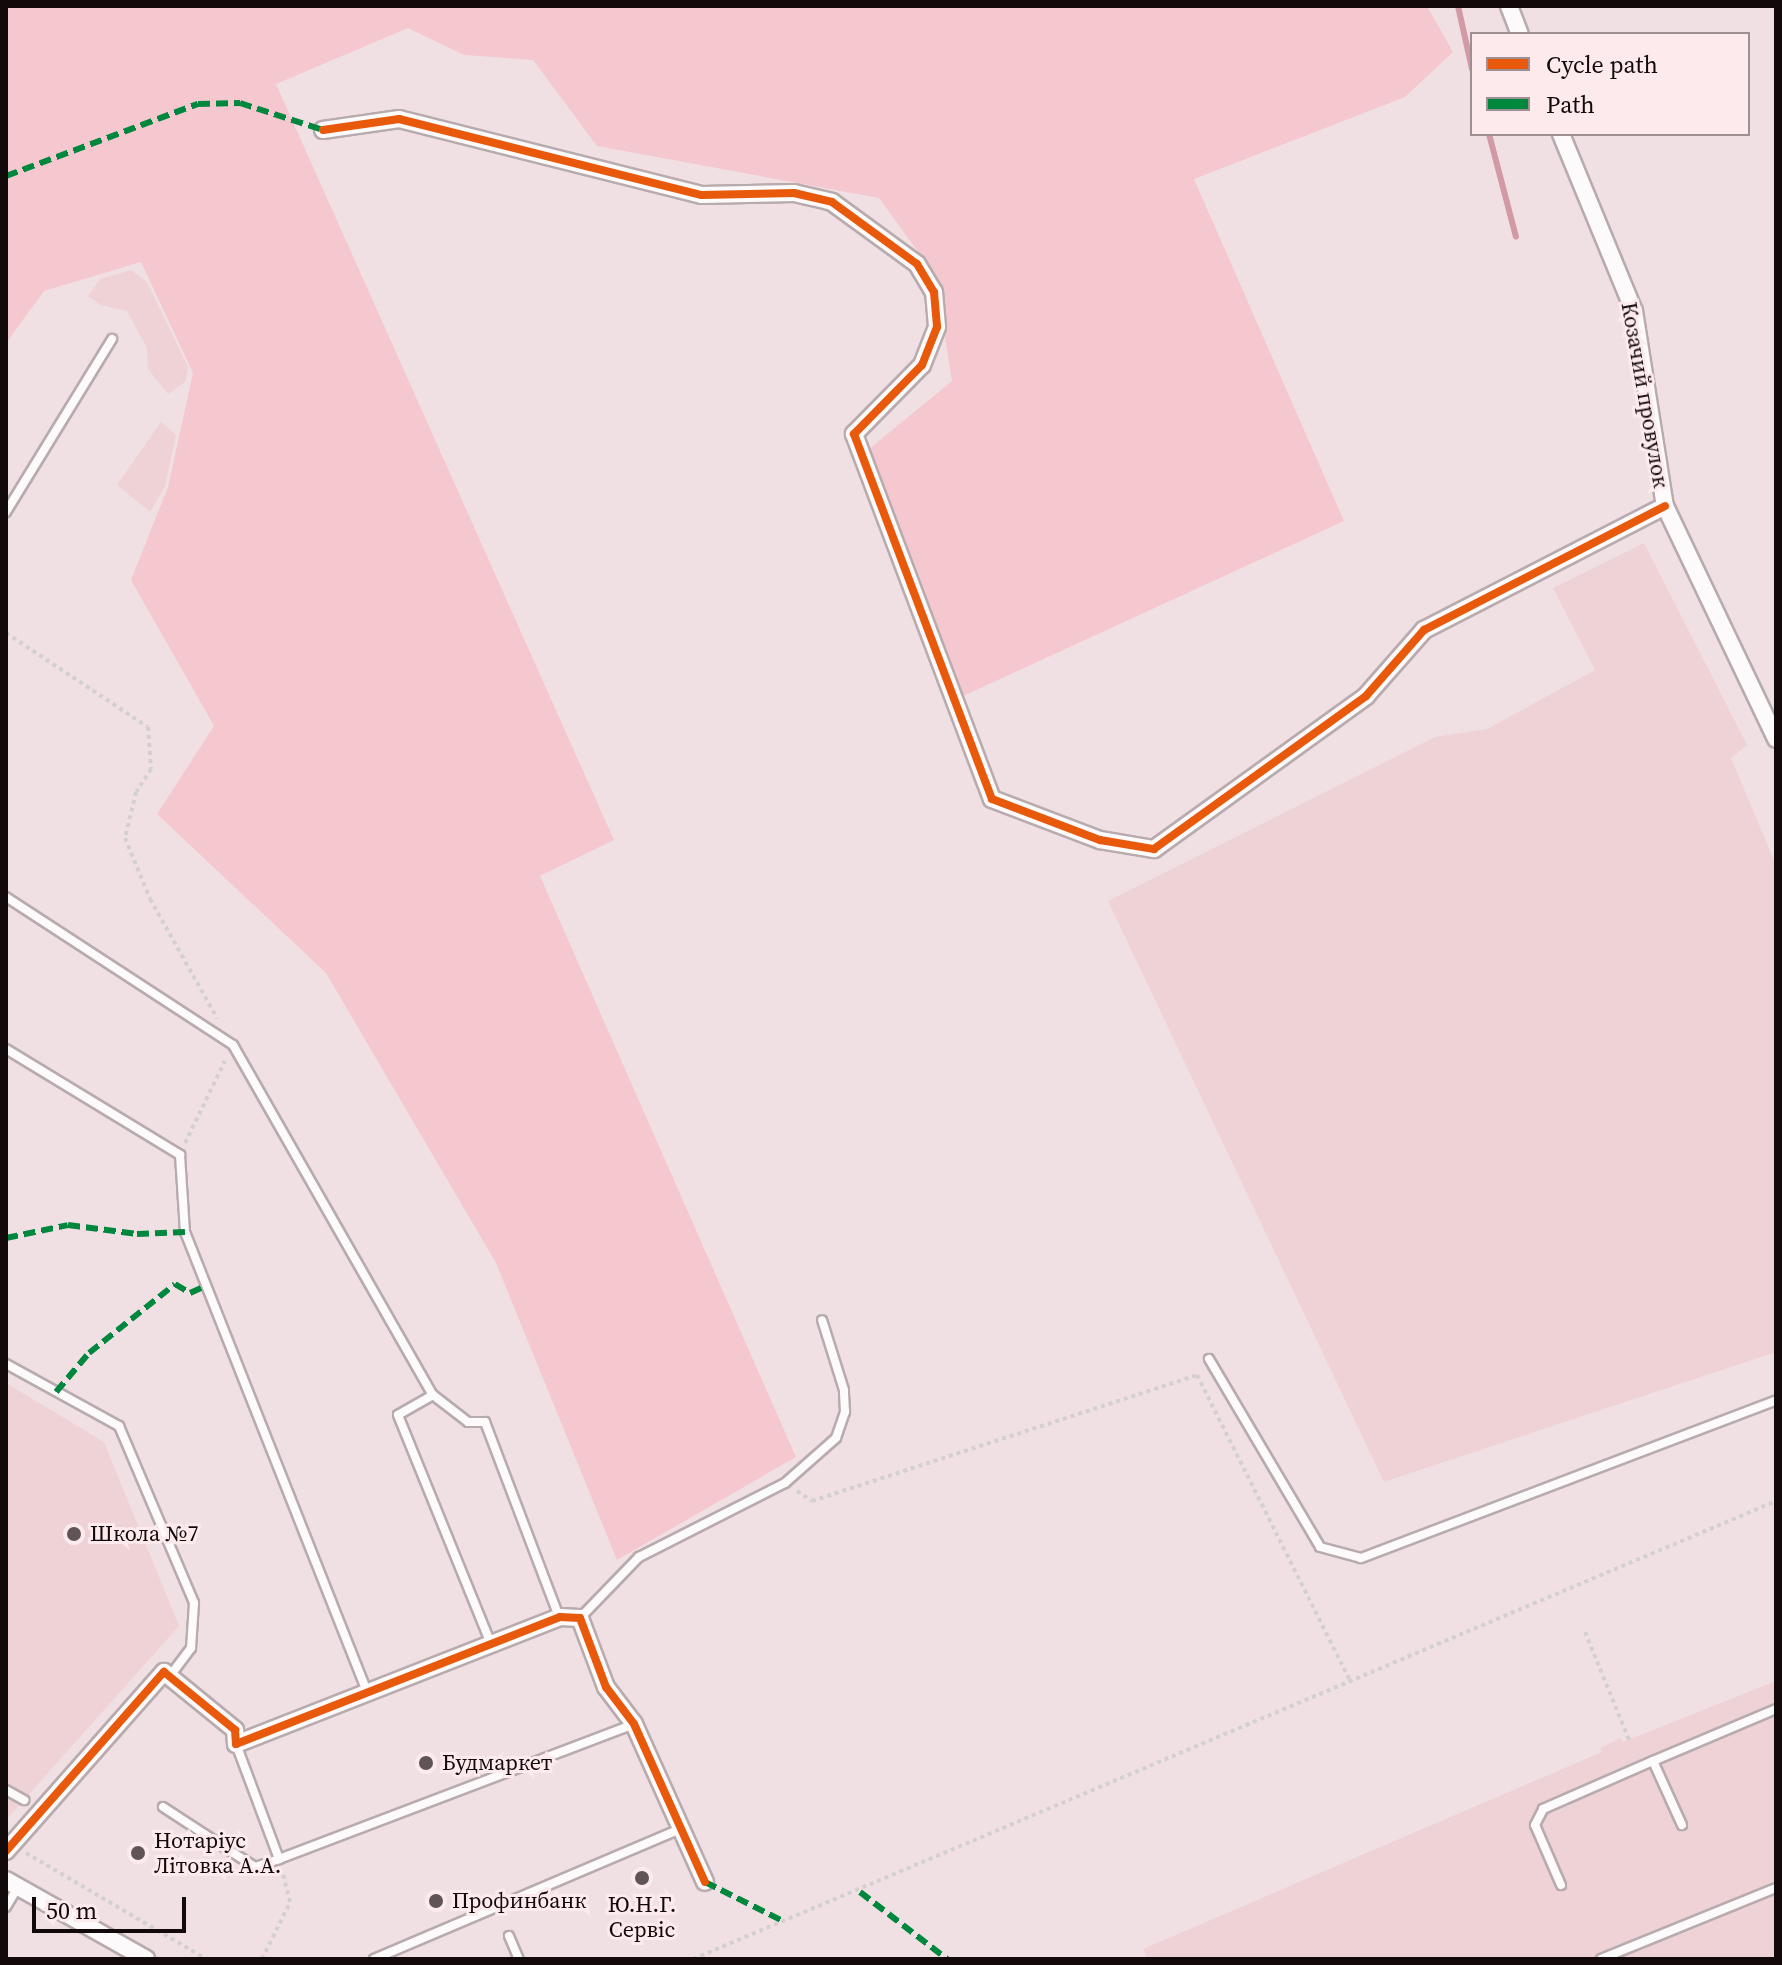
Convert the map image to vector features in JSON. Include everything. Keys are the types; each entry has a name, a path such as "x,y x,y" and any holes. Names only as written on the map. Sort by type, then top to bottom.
{"street":[{"path":"1509,6 1519,32"},
{"path":"323,130 399,119 702,195 794,193 832,202 917,264 934,292 937,327 922,365 854,434 992,799 1100,840 1154,849 1366,696 1424,630 1665,506"},
{"name":"Козачий провулок","path":"1562,136 1634,311 1665,506 1776,739"},
{"path":"9,1848 164,1672 235,1730 236,1744 560,1617 580,1618 606,1687 634,1724 705,1882"},
{"path":"12,1883 146,1959"}],"lane":[{"path":"6,512 112,339"},
{"path":"6,897 233,1045 433,1395 468,1422 485,1422 560,1617"},
{"path":"6,1049 180,1155 185,1232 368,1694"},
{"path":"580,1618 639,1557 785,1483 836,1438 845,1412 844,1390 822,1320"},
{"path":"1209,1359 1320,1547 1361,1558 1776,1400"},
{"path":"6,1364 119,1426 194,1603 191,1648 169,1677"},
{"path":"433,1395 398,1415 491,1645"},
{"path":"1561,1885 1535,1825 1543,1809 1776,1709"},
{"path":"163,1807 255,1867 634,1724"},
{"path":"236,1744 279,1859"},
{"path":"1653,1761 1682,1825"},
{"path":"6,1790 24,1800"},
{"path":"374,1959 680,1829"},
{"path":"6,1907 12,1883"},
{"path":"1601,1959 1776,1888"},
{"path":"509,1936 519,1959"}],"path":[{"path":"6,633 148,727 151,769 136,792 125,838 150,899 233,1045 180,1155"},
{"path":"785,1483 812,1501 1197,1375 1350,1681"},
{"path":"693,1959 1776,1501"},
{"path":"1585,1632 1629,1740"},
{"path":"9,1848 206,1959"},
{"path":"262,1959 290,1902 279,1859"}],"shaded area":[{"path":"6,6 1427,6 1453,52 1405,97 1194,179 1344,521 961,697 869,449 952,381 935,275 879,198 597,146 533,60 464,55 408,28 276,84 614,840 540,876 796,1457 617,1560 496,1263 326,973 157,814 214,726 131,580 168,487 193,373 141,262 44,291 6,343"},
{"path":"131,270 147,282 188,367 186,381 168,394 148,369 147,348 127,311 100,305 88,296 100,279"},
{"path":"161,422 176,435 165,487 150,512 117,485"},
{"path":"1644,543 1747,745 1731,758 1776,865 1776,1352 1384,1482 1108,901 1435,737 1487,729 1595,670 1553,588"},
{"name":"Школа №7","path":"6,1383 104,1442 179,1626 6,1820"},
{"path":"1776,1681 1776,1959 1148,1959 1143,1949 1602,1752 1600,1748 1621,1738 1623,1742"}],"waterway":[{"path":"1458,6 1470,60"},
{"path":"1490,136 1516,237"}],"marked path":[{"path":"6,176 198,104 240,103 323,130"},
{"path":"6,1238 68,1225 137,1234 185,1232"},
{"path":"56,1392 89,1353 175,1284 190,1293 206,1286"},
{"path":"705,1882 785,1922"},
{"path":"860,1892 947,1959"}],"cycle path":[{"path":"323,130 399,119 702,195 794,193 832,202 917,264 934,292 937,327 922,365 854,434 992,799 1100,840 1154,849 1366,696 1424,630 1665,506"},
{"path":"6,1851 164,1672 235,1730 236,1744 560,1617 580,1618 606,1687 634,1724 705,1882"}],"place":[{"name":"Школа №7","path":"74,1534"},
{"name":"Будмаркет","path":"426,1763"},
{"name":"Нотаріус Літовка А.А.","path":"138,1853"},
{"name":"Ю.Н.Г. Сервіс","path":"642,1878"},
{"name":"Профинбанк","path":"436,1901"}]}
